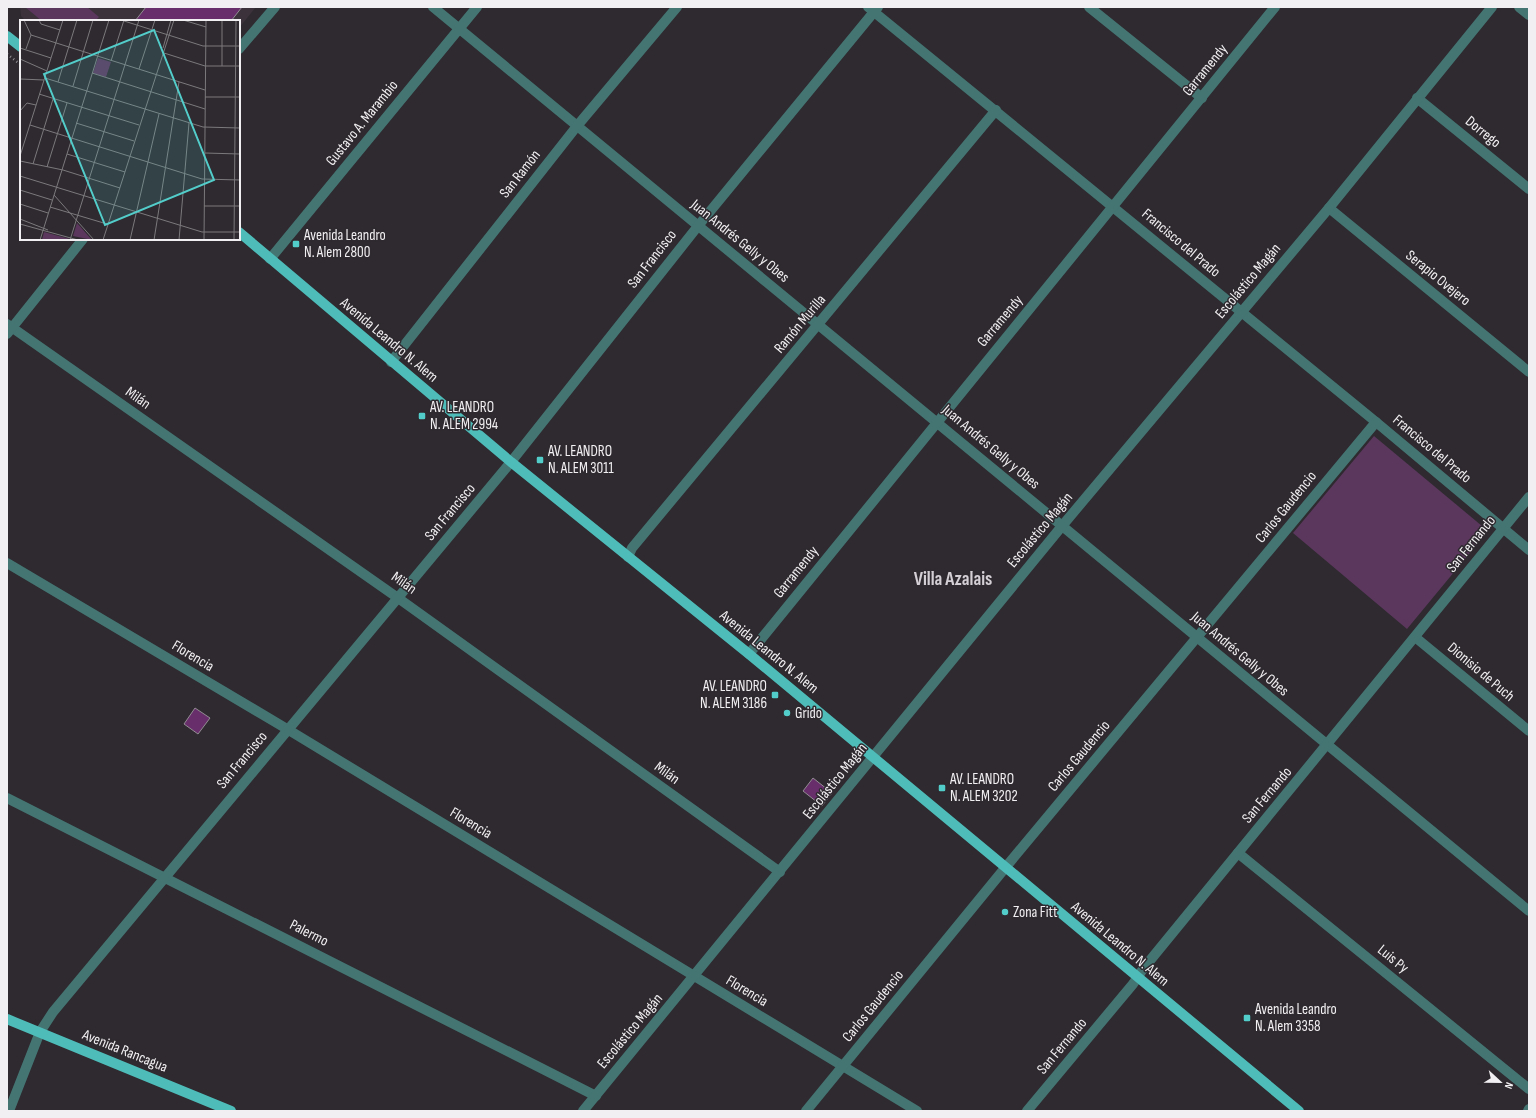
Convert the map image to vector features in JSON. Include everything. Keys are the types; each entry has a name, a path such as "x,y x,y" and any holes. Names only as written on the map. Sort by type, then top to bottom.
{"main road":[{"path":"7,36 20,47"},
{"name":"Avenida Leandro N. Alem","path":"240,233 511,462 749,654 1299,1111"},
{"name":"Avenida Rancagua","path":"7,1019 231,1111"}],"street":[{"path":"240,48 275,7"},
{"name":"Juan Andrés Gelly y Obes","path":"433,7 818,325 937,421 1529,911"},
{"name":"Gustavo A. Marambio","path":"270,259 477,7"},
{"name":"San Ramón","path":"391,362 577,126 677,7"},
{"path":"1089,7 1202,98"},
{"name":"Garramendy","path":"749,654 937,421 1114,207 1275,7"},
{"name":"Escolástico Magán","path":"584,1111 1062,526 1329,208 1492,7"},
{"path":"1519,7 1529,15"},
{"name":"Francisco del Prado","path":"873,9 1376,422 1529,550"},
{"name":"San Francisco","path":"9,1111 40,1032 53,1012 287,729 511,462 698,226 873,9"},
{"name":"Dorrego","path":"1417,98 1529,189"},
{"name":"Ramón Murilla","path":"628,556 632,548 996,110"},
{"name":"Serapio Ovejero","path":"1329,208 1529,372"},
{"path":"9,329 82,240"},
{"name":"Milán","path":"9,329 398,598 780,872"},
{"name":"Carlos Gaudencio","path":"806,1111 1005,868 1198,638 1376,422"},
{"name":"San Fernando","path":"1027,1111 1529,497"},
{"name":"Florencia","path":"7,563 287,729 917,1111"},
{"name":"Dionisio de Puch","path":"1415,637 1529,731"},
{"name":"Palermo","path":"7,798 166,876 596,1096"},
{"name":"Luis Py","path":"1238,853 1529,1089"}],"path":[{"path":"7,54 20,64"}],"shaded area":[{"path":"20,7 256,7 240,27 240,20 25,20 21,16"},
{"path":"25,7 87,7 99,17 96,20 41,20"},
{"path":"1374,436 1488,531 1407,629 1293,533"}],"building":[{"path":"146,7 242,7 232,20 136,20"},
{"path":"195,708 210,718 198,734 184,724"},
{"path":"813,778 832,793 822,806 803,791"}],"place":[{"name":"Avenida Leandro N. Alem 2800","path":"296,244"},
{"name":"AV. LEANDRO N. ALEM 2994","path":"422,416"},
{"name":"AV. LEANDRO N. ALEM 3011","path":"540,460"},
{"name":"AV. LEANDRO N. ALEM 3186","path":"775,695"},
{"name":"Grido","path":"787,713"},
{"name":"AV. LEANDRO N. ALEM 3202","path":"942,788"},
{"name":"Zona Fitt","path":"1005,912"},
{"name":"Avenida Leandro N. Alem 3358","path":"1247,1018"}],"district":[{"name":"Villa Azalais","path":"953,579"}]}
